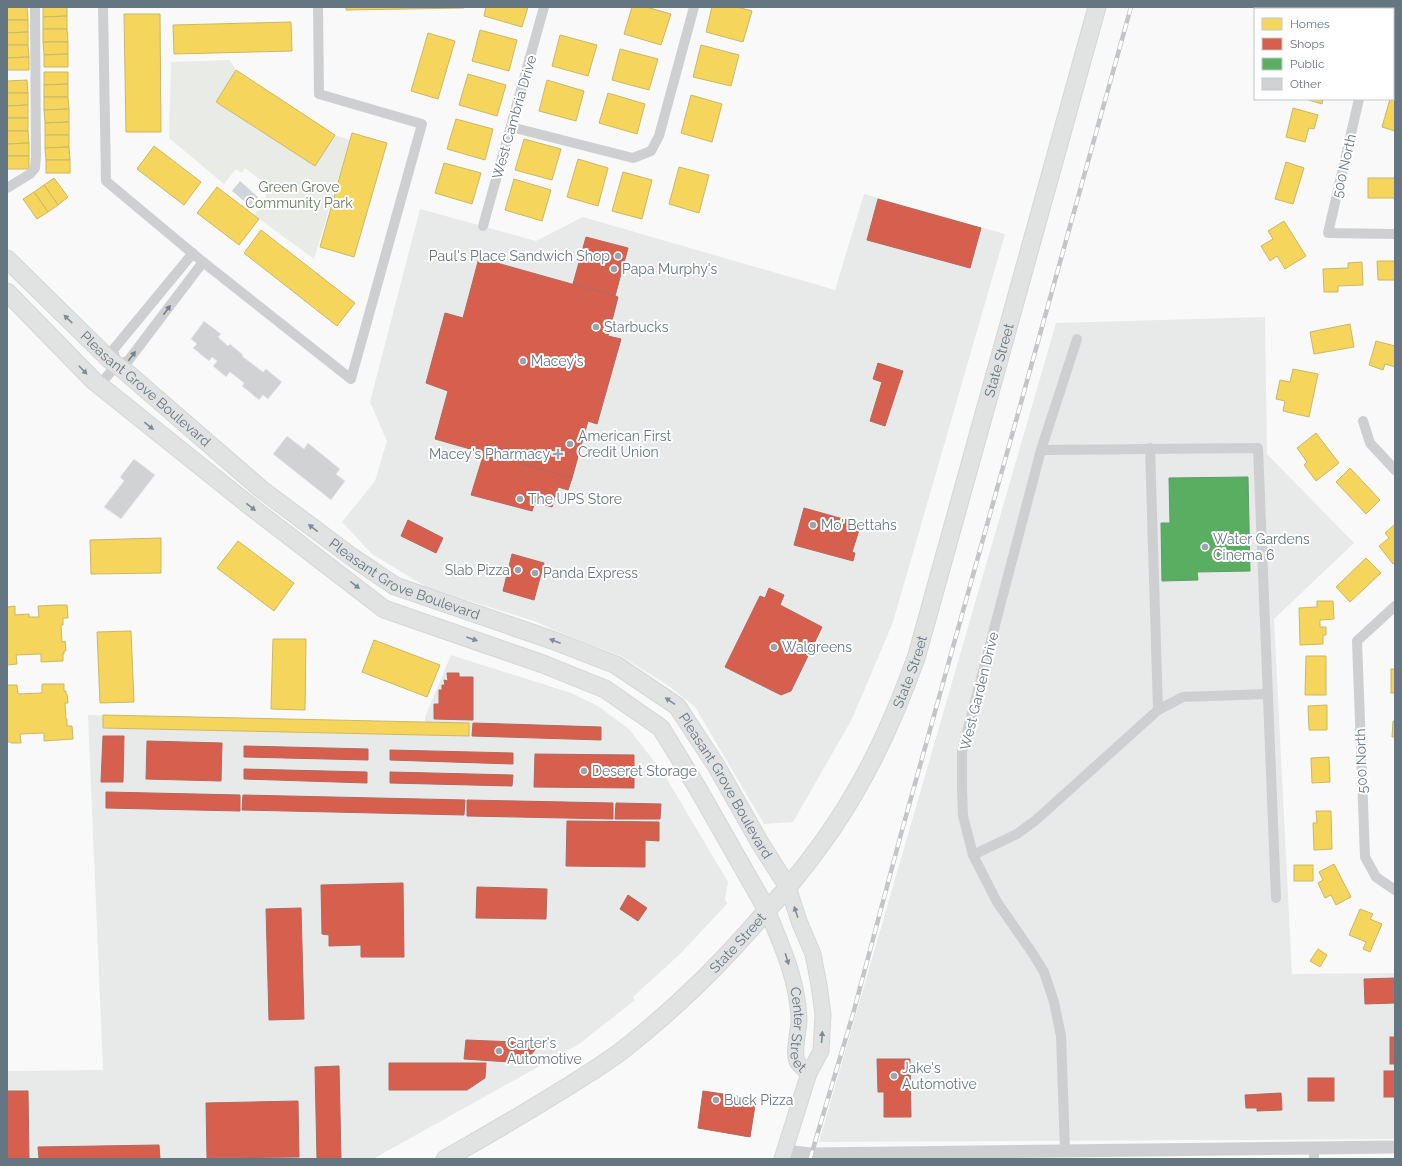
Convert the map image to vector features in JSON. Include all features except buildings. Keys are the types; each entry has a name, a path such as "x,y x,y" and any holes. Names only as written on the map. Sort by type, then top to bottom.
{"main road":[{"name":"State Street","path":"445,1159 528,1112 623,1050 663,1017 703,980 788,887 841,815 854,794 886,734 917,655 1097,7"},
{"name":"Pleasant Grove Boulevard","path":"7,259 117,365 261,488 352,557 395,586 552,640 616,665 677,706 717,767 764,850 788,887"},
{"name":"Pleasant Grove Boulevard","path":"7,292 99,385 250,506 384,608 544,664 605,689 661,728 697,787 767,910"},
{"name":"Center Street","path":"783,1155 809,1073 821,1051 823,1014 820,985 813,954 799,921 788,887"},
{"name":"Center Street","path":"767,910 784,950 796,988 799,1020 796,1059 798,1064 809,1073"}],"street":[{"path":"7,188 30,174 35,168 35,7"},
{"path":"103,7 106,181 203,262 351,379 422,124 319,94 318,7"},
{"name":"West Cambria Drive","path":"483,226 544,7"},
{"path":"511,127 633,158 651,151 659,136 694,7"},
{"name":"500 North","path":"1359,100 1328,234 1395,234"},
{"path":"117,365 114,350 193,253"},
{"path":"99,385 117,365 128,361 203,262"},
{"path":"131,329 143,341"},
{"name":"West Garden Drive","path":"1065,1151 1061,1036 1054,1002 1044,972 1034,954 997,902 973,855 964,816 962,751 1041,450 1077,340"},
{"path":"1363,421 1370,443 1395,470"},
{"path":"1150,448 1158,710"},
{"path":"1041,450 1258,448 1276,898"},
{"name":"500 North","path":"1395,606 1357,641 1365,857 1376,877 1395,890"},
{"path":"973,855 1017,834 1036,820 1158,710 1183,697 1267,694"},
{"path":"783,1155 1065,1151 1314,1154 1395,1147"}],"shaded area":[{"path":"240,181 258,197 250,206 232,191"},
{"path":"864,194 1005,234 893,622 852,719 793,822 764,824 695,707 669,686 621,656 573,638 534,621 428,588 372,554 342,522 375,481 387,441 370,402 420,209 536,241 583,217 835,290"},
{"path":"1265,317 1267,454 1354,543 1274,619 1292,974 1395,973 1395,1139 819,1142 1056,323"},
{"path":"451,655 571,693 598,706 629,729 664,774 728,882 725,899 727,904 681,953 633,997 635,1000 579,1044 373,1159 7,1159 7,1071 103,1070 88,715 425,723 425,717"}],"green space":[{"name":"Green Grove Community Park","path":"230,60 236,70 216,102 315,166 335,135 350,140 314,259 254,215 266,198 266,184 245,168 242,173 236,169 224,184 169,138 171,62"}],"railway":[{"path":"810,1159 853,1014 901,834 1131,7"}],"place":[{"name":"Paul's Place Sandwich Shop","path":"618,256"},
{"name":"Papa Murphy's","path":"614,269"},
{"name":"Starbucks","path":"596,327"},
{"name":"Macey's","path":"523,361"},
{"name":"American First Credit Union","path":"570,444"},
{"name":"Macey's Pharmacy","path":"558,454"},
{"name":"The UPS Store","path":"520,499"},
{"name":"Mo' Bettahs","path":"813,525"},
{"name":"Water Gardens Cinema 6","path":"1205,547"},
{"name":"Slab Pizza","path":"518,570"},
{"name":"Panda Express","path":"535,573"},
{"name":"Walgreens","path":"774,647"},
{"name":"Deseret Storage","path":"584,771"},
{"name":"Carter's Automotive","path":"499,1051"},
{"name":"Jake's Automotive","path":"894,1076"},
{"name":"Buck Pizza","path":"716,1100"}]}
